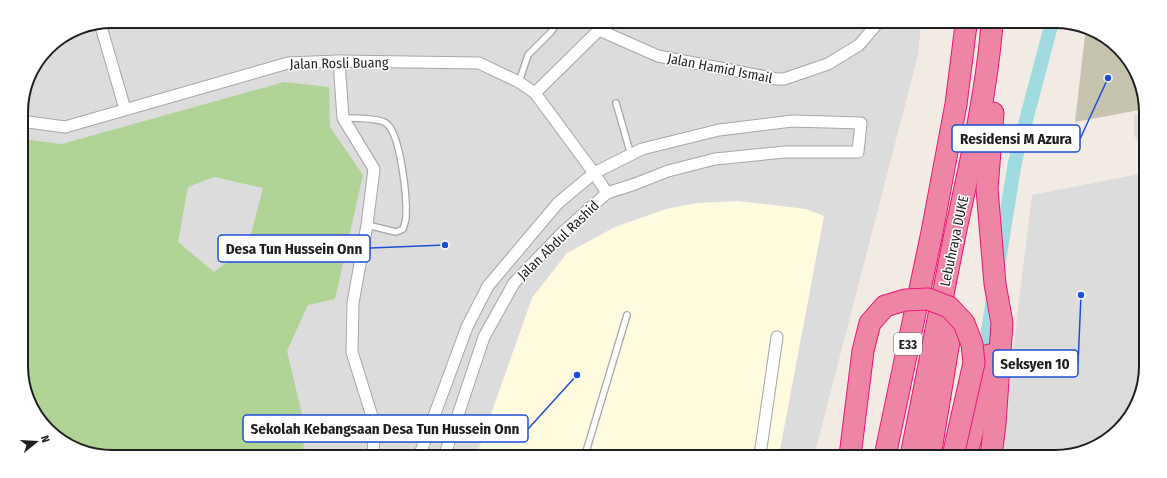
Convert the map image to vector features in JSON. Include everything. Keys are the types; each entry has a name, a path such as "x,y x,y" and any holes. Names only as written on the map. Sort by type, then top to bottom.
{"highway":[{"name":"Lebuhraya DUKE","path":"886,450 932,232 956,104 966,28"},
{"name":"Lebuhraya DUKE","path":"912,450 979,120 992,28"},
{"path":"992,450 1002,323 995,284 987,189 990,140 1001,39 1000,28"},
{"path":"931,450 951,329 955,235"},
{"path":"968,450 989,359 995,284"},
{"path":"851,450 863,351 870,323 885,306 905,300 928,299 949,307 964,323 972,344 974,364 954,450"},
{"path":"844,450 858,394"}],"street":[{"path":"535,92 600,28"},
{"name":"Jalan Hamid Ismail","path":"603,28 658,56 778,79 784,79 828,64 859,45 873,28"},
{"path":"102,29 124,109"},
{"name":"Jalan Rosli Buang","path":"28,122 65,127 288,63 339,61 479,63 519,82 535,92 607,193"},
{"path":"339,61 343,118 374,169 367,225 353,303 352,352 375,426 373,450"},
{"name":"Jalan Abdul Rashid","path":"421,450 467,327 488,286 558,203 594,173 642,149 719,130 792,121 861,123 858,152 785,152 716,159 668,171 607,193 562,233 514,283 484,337 446,450"},
{"path":"761,450 777,337"}],"lane":[{"path":"519,82 528,55 553,28"},
{"path":"616,103 631,155"},
{"path":"343,118 372,119 386,123 394,134 404,178 406,218 403,229 396,232 367,225"},
{"path":"586,450 627,315"}],"shaded area":[{"path":"107,28 921,28 918,55 816,450 112,450 85,446 66,436 56,428 56,422 49,421 42,412 32,393 28,371 28,107 34,80 45,61 66,42 80,34"},
{"path":"1085,33 1106,45 1122,61 1133,80 1139,110 1075,122"},
{"path":"1134,114 1139,114 1139,141 1134,136"},
{"path":"1139,174 1138,377 1135,393 1122,417 1106,433 1097,439 1087,444 1060,450 1003,450 1018,308 1032,195"},
{"path":"738,201 806,209 824,216 780,450 478,450 532,298 567,253 615,227 666,209 697,203"}],"green space":[{"path":"284,82 329,87 330,127 363,175 335,299 308,305 287,351 305,427 303,450 112,450 85,446 66,436 57,429 56,422 50,422 42,412 32,393 28,366 28,140 62,144","holes":["214,177 263,188 248,246 214,272 178,242 188,187"]}],"waterway":[{"path":"999,260 1015,162 1050,28"},
{"path":"983,363 993,299"}],"place":[{"name":"Residensi M Azura","path":"1108,78"},
{"name":"Desa Tun Hussein Onn","path":"445,245"},
{"name":"Seksyen 10","path":"1081,295"},
{"name":"Sekolah Kebangsaan Desa Tun Hussein Onn","path":"577,375"}]}
